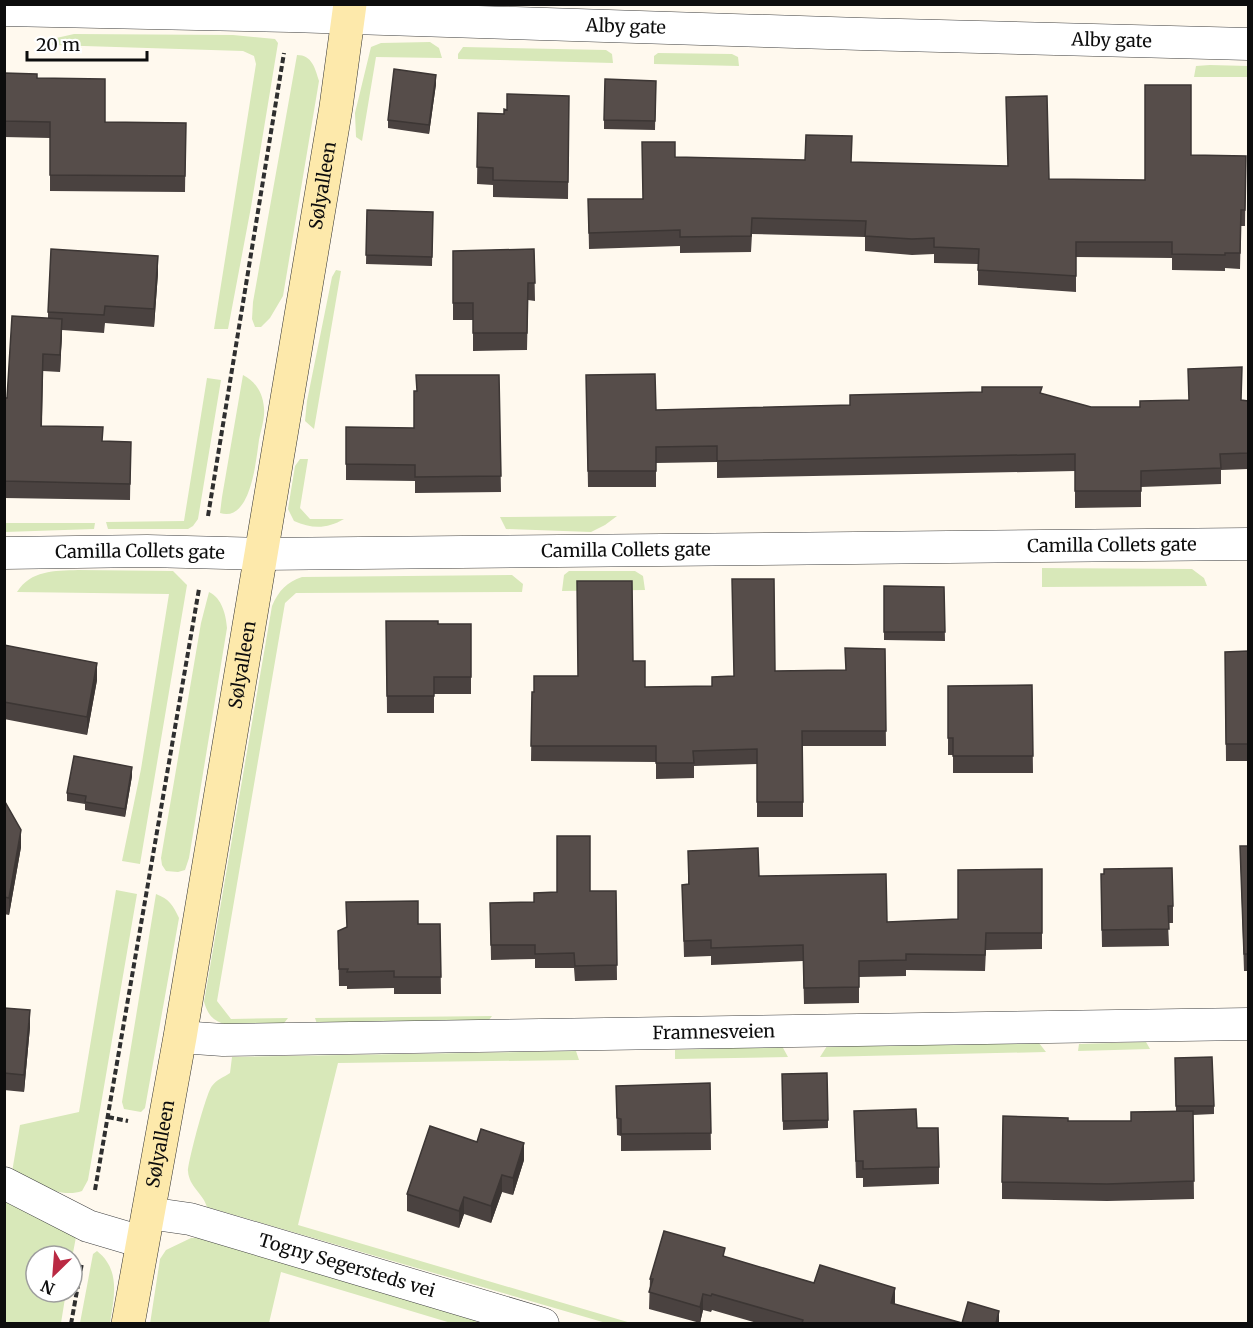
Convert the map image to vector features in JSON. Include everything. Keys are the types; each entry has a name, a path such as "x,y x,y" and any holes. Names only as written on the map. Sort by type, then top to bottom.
{"street":[{"name":"Alby gate","path":"4,10 290,16 349,11 872,34 1248,44"},
{"name":"Sølyalleen","path":"128,1323 180,1037 334,118 349,11"},
{"name":"Camilla Collets gate","path":"4,553 261,554 1248,544"},
{"name":"Framnesveien","path":"180,1037 223,1040 1248,1024"},
{"name":"Togny Segersteds vei","path":"4,1183 88,1226 145,1228 190,1219 543,1323"}],"path":[{"path":"71,1323 199,591 202,553 290,16"}],"green space":[{"path":"74,34 233,35 275,39 278,43 228,329 214,329 256,64 254,56 243,51 52,45 52,39"},
{"path":"430,42 439,48 442,58 376,57 362,141 356,137 355,113 371,47 381,43"},
{"path":"463,47 606,50 612,54 613,63 458,59 458,54"},
{"path":"658,53 732,54 738,57 739,66 654,64 654,56"},
{"path":"297,55 309,60 319,81 283,296 270,318 261,327 255,327 252,319 253,302"},
{"path":"1196,66 1248,66 1248,77 1194,77"},
{"path":"336,270 341,271 314,429 305,421 307,401 332,277"},
{"path":"243,375 255,385 264,408 254,475 245,500 239,509 230,514 220,513 222,497"},
{"path":"207,378 221,380 198,519 188,529 108,529 106,522 184,521"},
{"path":"300,459 308,459 300,508 310,519 344,519 332,525 319,527 294,521 288,509 295,466"},
{"path":"617,516 591,532 506,529 500,517"},
{"path":"5,523 95,523 94,529 5,532"},
{"path":"1042,568 1192,569 1204,578 1207,586 1042,587"},
{"path":"78,570 173,571 187,585 140,864 122,861 141,769 169,594 17,592 29,579 44,573"},
{"path":"569,571 635,571 643,576 645,590 562,591 564,575"},
{"path":"512,575 523,584 522,592 296,593 285,603 217,1001 231,1019 288,1018 281,1027 227,1025 214,1019 204,1002 272,606 278,595 292,581 302,577"},
{"path":"209,592 220,603 227,628 189,858 185,870 166,871 161,858 201,623"},
{"path":"116,890 137,894 88,1180 82,1191 64,1193 37,1185 12,1172 20,1125 79,1112"},
{"path":"156,894 170,903 179,918 145,1108 141,1112 124,1109 122,1102"},
{"path":"492,1016 489,1020 317,1024 315,1018"},
{"path":"1146,1042 1150,1049 1078,1051 1079,1044"},
{"path":"1039,1043 1046,1052 820,1057 827,1046"},
{"path":"782,1046 788,1057 675,1059 675,1050"},
{"path":"576,1051 579,1060 338,1063 298,1225 631,1323 606,1323 207,1207 189,1177 191,1155 209,1091 218,1080 230,1073 232,1057"},
{"path":"4,1199 76,1237 75,1244 24,1244 24,1304 64,1304 61,1323 5,1323"},
{"path":"191,1238 198,1238 477,1320 475,1323 451,1323 281,1272 269,1323 150,1324 160,1259 166,1250"},
{"path":"97,1251 105,1258 113,1275 114,1294 110,1323 80,1323 93,1254"}],"building":[{"path":"394,69 436,75 429,125 388,120"},
{"path":"4,73 37,74 37,78 105,79 105,122 186,123 185,176 50,175 50,122 4,121"},
{"path":"605,79 656,81 655,121 604,120"},
{"path":"1145,85 1191,85 1191,155 1246,156 1245,210 1241,210 1240,253 1172,254 1172,242 1076,242 1076,276 978,270 979,249 934,247 934,238 865,236 866,221 752,218 751,236 680,237 680,230 589,233 588,199 643,199 642,142 675,142 675,157 805,160 806,135 852,136 851,162 1008,166 1006,97 1047,96 1049,179 1145,180"},
{"path":"507,94 569,96 568,182 493,180 493,168 477,167 478,113 504,114 504,109 507,110"},
{"path":"367,210 433,212 432,257 366,255"},
{"path":"51,249 158,256 154,309 105,306 104,315 48,312"},
{"path":"534,249 535,283 528,283 527,333 473,333 473,303 453,303 453,251"},
{"path":"12,316 62,319 60,355 43,354 41,426 103,427 102,441 131,442 130,484 4,481 4,398 7,398"},
{"path":"1242,367 1241,400 1248,401 1248,453 1220,454 1221,468 1141,471 1141,491 1075,491 1075,454 717,461 717,446 656,447 656,471 588,471 586,375 655,374 656,410 850,405 850,395 982,392 982,387 1042,387 1040,393 1091,407 1140,407 1140,401 1189,400 1188,369"},
{"path":"416,375 499,375 501,476 415,477 415,465 346,464 346,427 414,428"},
{"path":"732,579 774,579 775,671 846,670 845,648 885,649 886,731 802,731 803,802 757,802 757,749 693,751 694,763 656,763 656,746 531,746 534,676 578,676 577,581 632,581 633,661 645,661 645,687 712,686 712,677 734,676"},
{"path":"884,586 944,587 945,632 884,632"},
{"path":"386,621 438,621 438,624 471,624 471,677 434,677 434,696 387,696"},
{"path":"4,645 97,663 87,717 4,702"},
{"path":"1248,651 1248,744 1226,744 1225,652"},
{"path":"1032,685 1033,756 953,756 953,738 948,738 948,686"},
{"path":"74,756 132,767 125,809 85,802 86,796 67,793"},
{"path":"4,800 21,830 9,898 4,897"},
{"path":"557,836 590,836 590,891 616,891 617,965 575,966 574,953 535,954 535,945 491,945 490,903 534,902 534,893 557,892"},
{"path":"1240,846 1248,846 1248,954 1244,954"},
{"path":"758,848 759,876 886,874 887,922 958,919 958,870 1042,869 1042,933 986,933 985,955 906,954 906,960 859,961 859,987 804,988 803,945 711,948 711,940 684,941 682,885 689,884 688,851"},
{"path":"1172,868 1173,906 1168,906 1169,929 1102,930 1101,874 1104,874 1104,869"},
{"path":"418,901 418,924 440,924 441,977 394,977 394,971 347,972 348,969 339,969 338,931 347,927 346,902"},
{"path":"4,1008 30,1010 24,1075 4,1073"},
{"path":"1212,1057 1214,1106 1176,1106 1175,1058"},
{"path":"827,1073 828,1120 783,1121 782,1074"},
{"path":"710,1083 711,1133 621,1134 621,1119 617,1118 616,1086"},
{"path":"916,1109 917,1128 938,1128 939,1167 863,1169 863,1161 856,1161 854,1111"},
{"path":"1193,1111 1194,1181 1107,1184 1002,1182 1003,1116 1068,1118 1068,1121 1131,1121 1131,1112"},
{"path":"430,1126 477,1142 481,1129 524,1143 513,1178 502,1175 491,1206 464,1197 459,1211 407,1194"},
{"path":"664,1231 725,1248 723,1256 814,1283 820,1265 895,1288 891,1303 962,1323 802,1323 803,1320 712,1294 711,1296 703,1294 700,1307 649,1292 653,1279 650,1279"},
{"path":"968,1302 999,1311 996,1323 962,1323"}]}
